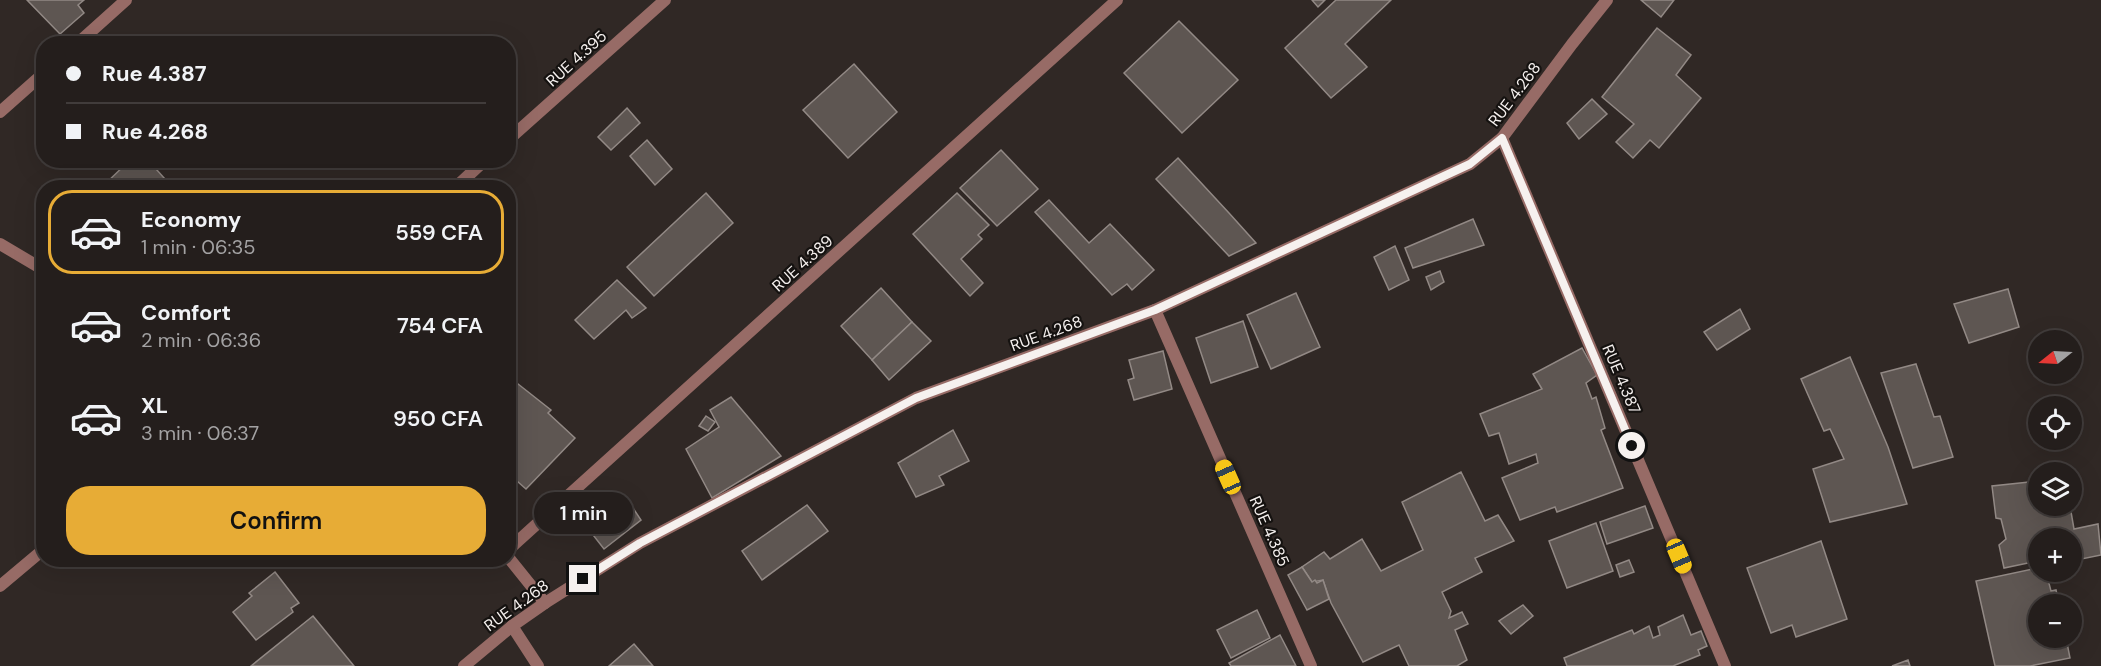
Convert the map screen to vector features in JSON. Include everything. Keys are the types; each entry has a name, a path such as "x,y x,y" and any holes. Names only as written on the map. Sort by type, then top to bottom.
{"street":[{"path":"86,36 126,0"},
{"name":"RUE 4.395","path":"516,133 664,0"},
{"name":"RUE 4.389","path":"516,543 1117,0"},
{"name":"RUE 4.268","path":"464,666 512,626 640,543 916,398 1155,310 1470,164 1502,138 1607,0"},
{"path":"0,112 36,80"},
{"name":"RUE 4.387","path":"1502,138 1725,666"},
{"path":"464,180 476,168"},
{"path":"0,244 36,265"},
{"name":"RUE 4.385","path":"1155,310 1311,666"},
{"path":"0,586 36,556"},
{"path":"516,567 545,603"},
{"path":"512,626 538,666"}],"building":[{"path":"27,0 84,0 78,5 84,13 60,34"},
{"path":"1312,0 1325,0 1318,7"},
{"path":"1336,0 1391,0 1345,44 1367,67 1331,98 1285,48"},
{"path":"1641,0 1674,0 1661,17"},
{"path":"1179,21 1238,80 1182,133 1124,73"},
{"path":"1657,28 1691,55 1676,75 1701,98 1659,148 1650,140 1633,158 1616,142 1634,124 1602,97"},
{"path":"854,64 897,112 848,158 803,110"},
{"path":"1592,99 1607,114 1579,139 1567,123"},
{"path":"627,108 640,123 611,150 598,137"},
{"path":"647,140 672,169 655,185 630,156"},
{"path":"1001,150 1038,189 997,226 960,188"},
{"path":"1178,158 1256,243 1229,256 1156,179"},
{"path":"122,168 155,168 166,180 109,180"},
{"path":"706,193 733,223 654,296 627,267"},
{"path":"957,193 989,225 978,235 982,239 961,259 983,283 970,296 913,234"},
{"path":"1049,200 1089,243 1110,224 1154,270 1132,290 1127,284 1112,295 1035,212"},
{"path":"1473,219 1484,245 1413,268 1405,248"},
{"path":"1395,246 1409,280 1389,290 1374,257"},
{"path":"1440,271 1444,282 1431,290 1426,277"},
{"path":"617,280 646,308 632,318 626,310 594,339 575,320"},
{"path":"881,288 912,322 872,360 841,326"},
{"path":"2008,289 2019,327 1969,343 1954,304"},
{"path":"1296,293 1320,347 1271,369 1247,315"},
{"path":"1740,309 1750,329 1717,350 1704,332"},
{"path":"1243,321 1258,367 1211,383 1196,338"},
{"path":"912,322 931,341 889,380 872,360"},
{"path":"1582,348 1597,375 1586,383 1592,399 1596,397 1605,428 1601,430 1623,488 1557,512 1555,507 1520,520 1502,478 1538,463 1536,454 1509,464 1499,433 1489,436 1480,414 1542,389 1533,374"},
{"path":"1163,351 1172,389 1134,400 1128,380 1134,378 1129,360"},
{"path":"1850,357 1888,447 1907,504 1830,522 1813,469 1844,459 1830,429 1824,431 1801,379"},
{"path":"1916,364 1934,417 1940,416 1953,457 1913,468 1881,373"},
{"path":"516,382 551,410 548,413 575,438 526,489 516,480"},
{"path":"731,397 781,456 712,498 686,449 719,427 710,410"},
{"path":"706,416 715,422 708,431 699,426"},
{"path":"953,430 969,461 939,476 944,485 916,497 898,463"},
{"path":"1461,472 1485,521 1498,515 1514,541 1475,558 1482,572 1442,592 1451,611 1449,618 1462,612 1468,624 1455,630 1467,660 1457,666 1409,666 1399,645 1363,662 1331,603 1323,580 1312,582 1302,567 1324,552 1330,559 1362,539 1381,571 1423,550 1402,502"},
{"path":"2028,482 2028,516 2072,516 2074,528 2028,528 2028,563 2004,568 1999,545 2006,539 2001,519 1996,518 1992,486"},
{"path":"625,496 641,520 604,549 586,526"},
{"path":"807,505 828,531 762,580 742,551"},
{"path":"1645,506 1653,528 1607,544 1600,522"},
{"path":"1596,523 1613,571 1567,588 1549,541"},
{"path":"2098,524 2101,555 2082,559 2082,528 2079,528"},
{"path":"1821,541 1847,619 1796,637 1792,625 1771,633 1747,568"},
{"path":"1629,560 1634,572 1620,577 1616,565"},
{"path":"1302,567 1312,582 1315,580 1317,583 1323,580 1329,599 1307,610 1288,575"},
{"path":"2028,570 2028,582 2049,582 2051,591 2056,590 2057,594 2028,594 2028,648 2068,648 2070,658 2030,666 1995,666 1976,581"},
{"path":"275,572 299,603 291,608 293,612 256,640 233,612 252,596 249,593"},
{"path":"1523,605 1533,616 1511,634 1499,621"},
{"path":"1257,610 1270,638 1231,658 1217,630"},
{"path":"1683,615 1691,635 1701,631 1707,646 1698,650 1700,655 1673,666 1567,666 1564,658 1632,630 1634,634 1649,626 1653,638 1660,635 1658,627"},
{"path":"313,616 354,666 251,666"},
{"path":"1280,635 1296,666 1231,666 1229,663"},
{"path":"634,644 653,666 609,666"},
{"path":"1908,660 1910,666 1892,666"}],"route":[{"path":"583,579 640,543 916,398 1155,310 1470,164 1502,138 1632,446"}]}
